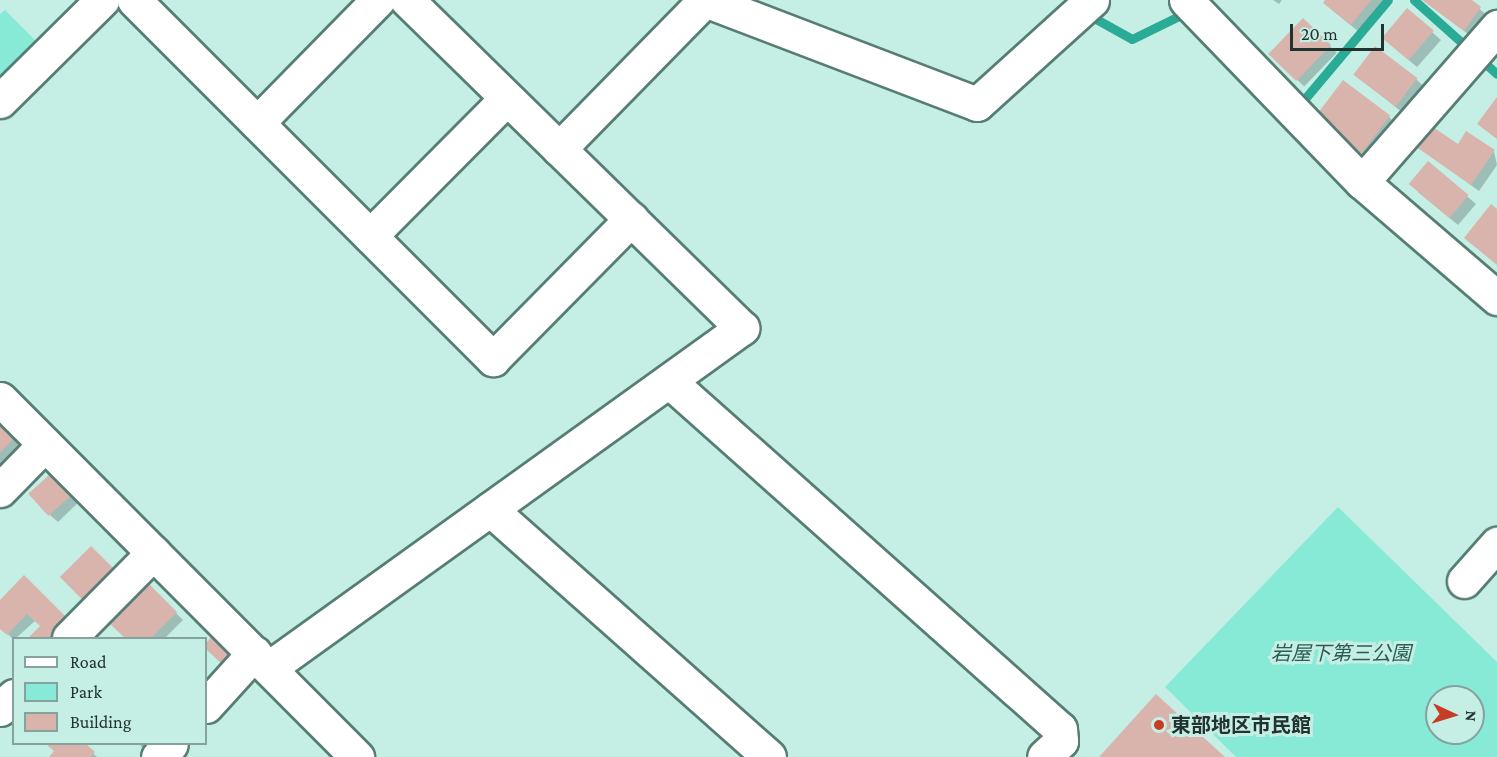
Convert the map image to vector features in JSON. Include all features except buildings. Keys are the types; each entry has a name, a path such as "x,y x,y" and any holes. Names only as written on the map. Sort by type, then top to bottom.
{"street":[{"path":"0,101 102,0"},
{"path":"134,0 493,359 631,219"},
{"path":"257,123 378,0"},
{"path":"207,705 261,661 490,509 742,328 407,0"},
{"path":"559,149 705,0 978,104 1092,0"},
{"path":"1186,0 1362,182 1497,298"},
{"path":"1362,182 1497,27"},
{"path":"370,236 507,98"},
{"path":"669,381 1059,729 1061,741 1044,757"},
{"path":"0,399 357,757"},
{"path":"0,490 45,444"},
{"path":"490,509 769,757"},
{"path":"1464,581 1497,544"},
{"path":"71,637 153,553"},
{"path":"0,709 12,698"},
{"path":"158,757 170,745"}],"green space":[{"path":"5,10 38,43 0,82 0,14"},
{"name":"岩屋下第三公園","path":"1338,507 1497,662 1497,757 1236,757 1165,687"}],"waterway":[{"path":"1297,108 1388,0"},
{"path":"1414,0 1497,74"},
{"path":"1087,14 1132,39 1185,13 1188,17"}],"place":[{"name":"東部地区市民館","path":"1159,725"}]}
